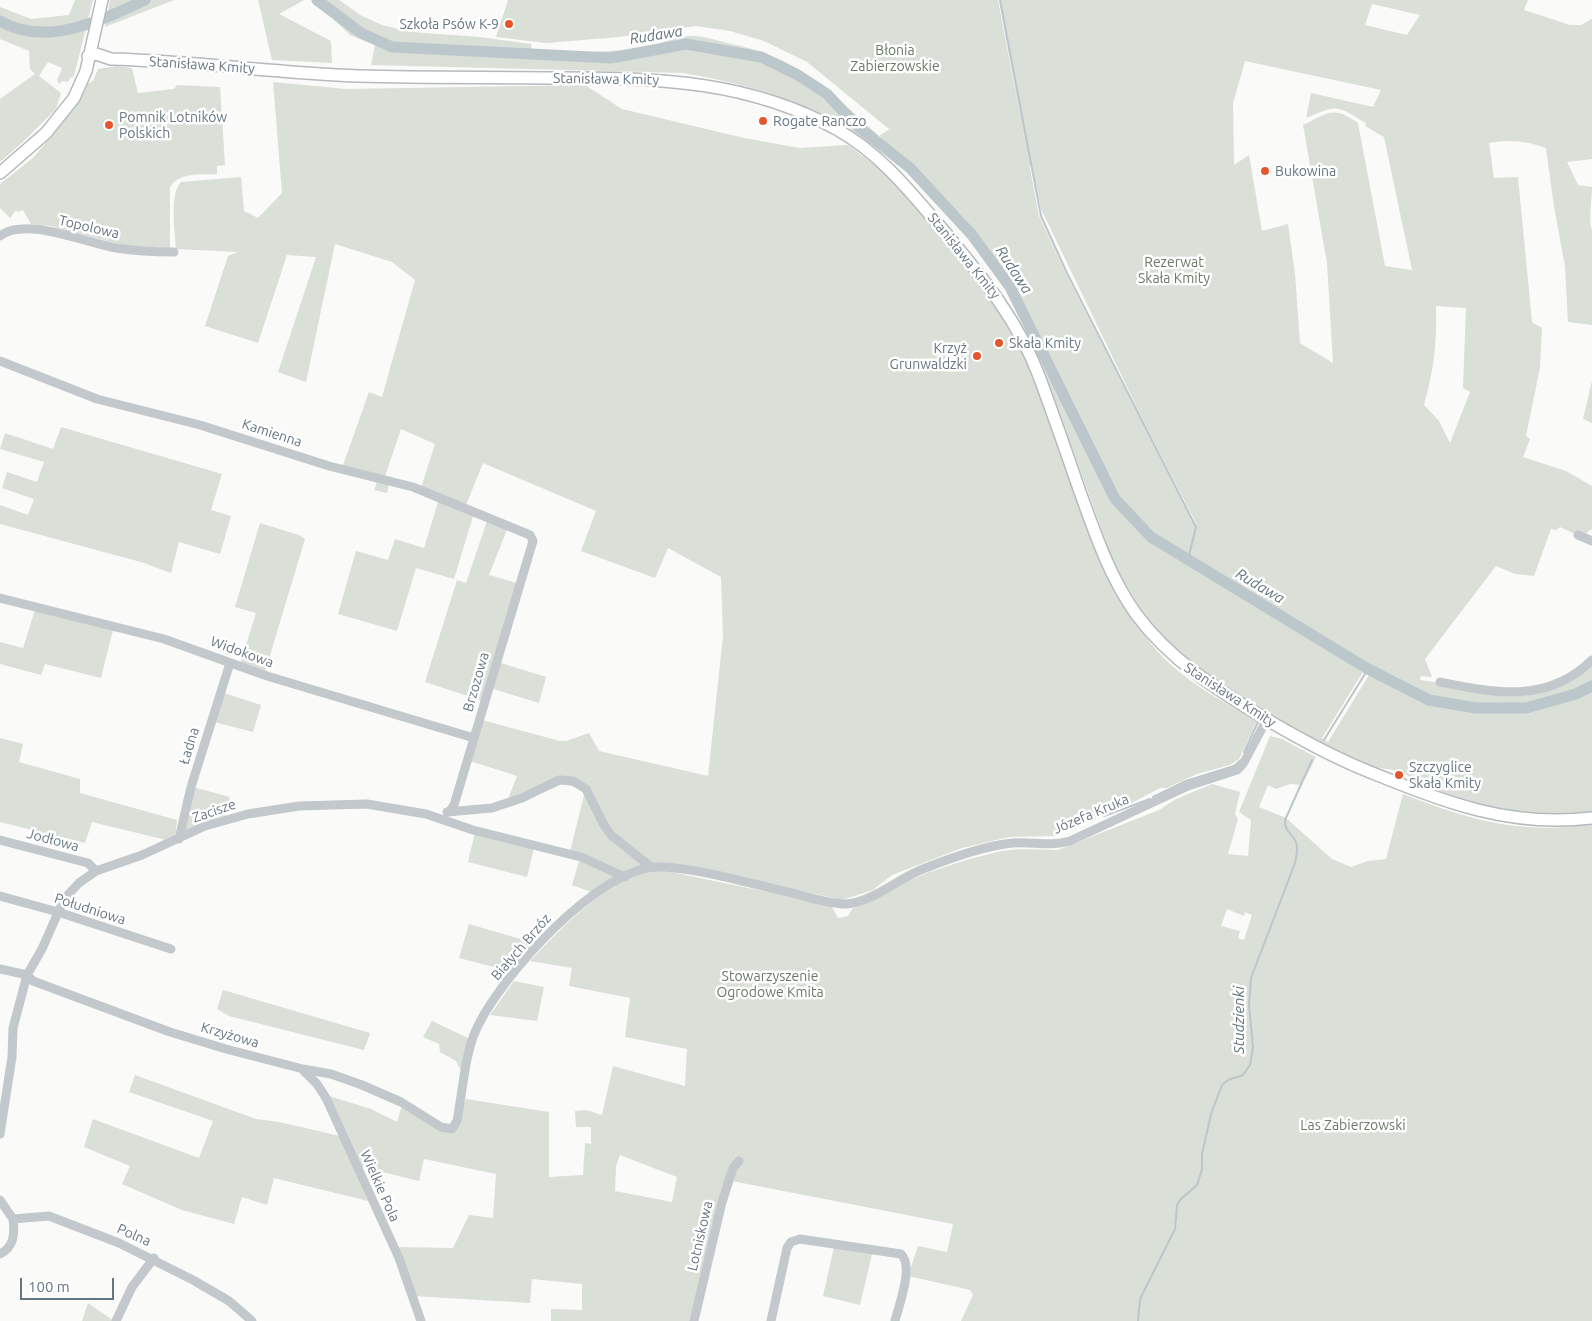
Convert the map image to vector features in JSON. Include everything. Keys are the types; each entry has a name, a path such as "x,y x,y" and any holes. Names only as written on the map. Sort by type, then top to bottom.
{"main road":[{"path":"0,174 46,133 62,113 83,62 88,56 102,0"},
{"name":"Stanisława Kmity","path":"88,56 100,62 111,59 356,76 674,80 719,87 755,96 800,112 840,132 878,158 900,180 976,269 1010,314 1038,372 1110,570 1137,615 1158,641 1181,663 1215,688 1337,759 1472,810 1532,821 1592,818"}],"street":[{"name":"Topolowa","path":"0,236 9,230 47,231 114,248 141,252 174,252"},
{"name":"Kamienna","path":"0,361 97,399 185,421 346,471 413,487 496,519 532,538"},
{"path":"1578,536 1592,540"},
{"name":"Brzozowa","path":"449,812 454,804 474,738 533,541 532,538"},
{"name":"Widokowa","path":"0,598 164,639 230,663 474,738"},
{"path":"1440,682 1511,694 1535,691 1574,675 1592,660"},
{"name":"Ładna","path":"179,839 191,787 230,663"},
{"name":"Józefa Kruka","path":"841,904 854,903 870,897 923,869 996,846 1012,843 1055,845 1070,841 1188,786 1207,778 1237,770 1243,764 1266,719"},
{"path":"426,814 492,808 522,798 559,780 573,781 586,789 611,835 651,868"},
{"name":"Zacisze","path":"0,1134 12,1056 13,1028 27,975 42,948 64,899 79,882 96,871 142,855 216,822 248,814 299,806 367,804 426,814 473,830 581,858 625,877"},
{"name":"Jodłowa","path":"0,840 88,863 96,871"},
{"name":"Białych Brzóz","path":"452,1129 457,1121 472,1040 484,1015 520,964 560,922 595,894 625,877 651,868 695,872 841,904"},
{"name":"Południowa","path":"0,896 58,912 171,949"},
{"name":"Krzyżowa","path":"0,969 27,975 32,981 170,1032 303,1069 331,1074 376,1090 401,1102 441,1127 452,1129"},
{"name":"Wielkie Pola","path":"303,1069 317,1084 326,1098 399,1258 421,1321"},
{"name":"Lotniskowa","path":"694,1321 722,1202 733,1168 739,1161"},
{"path":"0,1200 13,1219 15,1231 6,1251 0,1254"},
{"name":"Polna","path":"13,1219 49,1216 120,1242 154,1258 229,1301 252,1321"},
{"path":"770,1321 787,1248 791,1242 800,1238 901,1254 906,1259 907,1270 895,1321"},
{"path":"116,1321 132,1287 154,1258"}],"green space":[{"path":"75,0 93,0 74,76 68,82 62,81 60,84 57,81 62,68 48,62 39,76 61,93 56,109 0,162 0,99 35,74 30,69 29,51 0,39 0,7 31,19 69,15"},
{"path":"110,0 174,0 105,27"},
{"path":"258,0 304,0 279,14 331,41 332,63 272,60"},
{"path":"313,0 339,0 362,16 382,25 411,32 480,37 531,44 532,51 574,52 631,49 651,46 687,36 706,37 752,49 793,66 827,89 879,136 871,144 850,130 805,107 732,83 683,73 371,65 375,45 350,35"},
{"path":"508,0 998,0 1026,145 999,0 1528,0 1524,10 1570,25 1581,25 1592,19 1592,159 1567,162 1578,185 1592,187 1590,215 1592,230 1592,325 1568,322 1565,266 1546,148 1518,141 1489,143 1494,178 1518,177 1532,322 1542,328 1540,368 1526,436 1530,439 1523,457 1566,471 1592,486 1592,529 1581,537 1560,527 1556,530 1551,529 1534,576 1515,574 1496,566 1425,659 1432,677 1421,676 1420,680 1524,696 1544,690 1592,665 1592,812 1545,815 1502,811 1439,792 1399,771 1375,767 1324,746 1231,691 1182,655 1158,633 1143,613 1115,567 1040,358 1028,331 1037,329 1011,280 965,219 879,136 893,127 889,129 807,62 764,41 730,31 696,26 619,37 546,43 496,37","holes":["1372,4 1420,15 1407,35 1365,25","1245,61 1381,90 1373,107 1311,93 1306,118 1325,110 1337,108 1366,123 1365,126 1384,137 1412,270 1385,266 1358,123 1342,114 1330,113 1303,125 1327,263 1333,363 1300,343 1295,274 1288,224 1262,231 1249,155 1234,165 1233,103","1029,164 1032,167 1041,209 1145,424 1196,523 1195,526 1067,276 1039,216","1436,306 1466,308 1463,388 1470,392 1450,443 1439,421 1424,405 1432,368","1363,672 1369,675 1328,742 1322,738"]},
{"path":"117,66 132,68 138,93 174,89 177,85 220,87 225,165 217,166 217,174 184,177 174,182 170,187 170,248 126,246 51,226 31,224 23,210 18,212 16,210 10,218 0,208 0,184 33,158 64,121 87,84 93,81 98,69"},
{"path":"273,82 346,89 585,85 622,109 744,138 800,148 848,145 898,183 1018,331 1116,592 1147,639 1169,663 1200,687 1257,721 1239,759 1230,765 1197,774 1167,788 1160,788 1126,806 1054,836 1009,837 962,848 892,875 873,890 842,900 688,866 634,867 620,873 570,852 584,795 581,788 563,784 512,806 475,814 475,809 508,799 517,776 470,761 482,720 560,741 566,741 589,733 599,751 708,776 723,636 721,577 668,548 655,578 581,551 596,511 483,463 466,505 421,488 435,444 401,429 383,482 389,485 387,493 374,490 377,482 341,471 369,392 382,397 415,280 392,262 335,244 306,382 278,372 316,257 287,255 258,343 205,326 228,256 238,252 176,249 175,195 181,182 241,177 244,211 258,218 282,193"},
{"path":"1592,381 1592,423 1583,419"},
{"path":"61,427 222,474 211,510 231,516 220,554 179,542 171,573 141,562 0,524 0,505 28,515 34,499 2,488 7,472 37,482 44,462 0,449 5,433 53,449"},
{"path":"439,499 474,513 454,579 416,568 397,631 338,614 356,551 388,560 395,539 424,548"},
{"path":"488,518 508,527 489,575 517,583 483,701 425,682 457,580 466,583"},
{"path":"260,523 299,535 305,539 265,672 240,664 256,613 235,607"},
{"path":"35,610 113,630 101,678 45,664 41,675 0,664 0,642 23,648"},
{"path":"498,662 546,677 539,703 490,688"},
{"path":"224,693 261,705 253,732 214,722"},
{"name":"Las Zabierzowski","path":"1270,736 1282,739 1316,757 1302,785 1290,784 1276,789 1268,785 1259,807 1286,818 1332,859 1351,867 1368,861 1386,859 1403,794 1473,818 1495,823 1541,828 1592,824 1592,1321 961,1321 973,1295 970,1290 908,1276 918,1246 947,1252 953,1224 732,1181 741,1162 741,1156 735,1161 690,1321 551,1321 551,1309 582,1310 582,1284 532,1279 530,1303 414,1296 395,1247 453,1248 469,1215 493,1218 496,1174 424,1159 419,1181 358,1166 326,1095 371,1109 397,1122 402,1105 453,1132 466,1099 549,1112 549,1177 583,1175 585,1143 591,1144 591,1127 576,1127 575,1111 586,1110 602,1115 613,1066 685,1086 687,1049 625,1037 630,998 569,986 572,968 530,961 585,907 618,884 652,871 671,872 831,905 838,918 848,916 853,908 868,903 894,887 927,873 1001,851 1020,849 1058,850 1159,810 1176,799 1212,784 1240,792 1235,814 1238,819 1228,854 1248,856 1251,820 1239,812","holes":["1227,909 1244,916 1245,912 1252,915 1244,940 1238,938 1240,931 1221,926","620,1155 677,1177 672,1202 615,1191 616,1166"]},
{"path":"0,738 23,744 19,762 80,779 80,793 177,820 175,838 170,841 92,822 85,843 0,822"},
{"path":"193,787 230,797 225,816 205,821 182,834"},
{"path":"475,832 534,848 527,877 468,862"},
{"path":"579,861 616,876 594,893 572,885"},
{"path":"469,924 534,943 509,971 459,958"},
{"path":"514,981 544,987 537,1021 490,1015"},
{"path":"223,990 370,1033 364,1050 229,1016 217,1009"},
{"path":"432,1021 470,1039 464,1071 460,1069 456,1061 440,1052 439,1044 423,1037"},
{"path":"135,1075 256,1119 279,1122 340,1136 368,1201 274,1178 267,1205 242,1197 234,1224 182,1210 122,1184 130,1166 84,1147 93,1119 199,1158 213,1121 129,1092"},
{"path":"834,1247 872,1254 860,1305 823,1296"},
{"path":"88,1303 114,1321 82,1321"}],"waterway":[{"name":"Rudawa","path":"0,21 18,29 36,32 55,31 92,23 145,0"},
{"name":"Rudawa","path":"317,0 361,33 392,47 611,58 686,44 761,57 798,75 827,94 856,125 910,168 972,235 1010,287 1115,499 1151,537 1368,669 1429,700 1476,708 1526,708 1576,694 1592,686"},
{"path":"1000,0 1041,216 1067,273 1196,527 1188,559"},
{"name":"Studzienki","path":"1324,740 1368,669"},
{"path":"1244,752 1258,722"},
{"path":"1153,797 1186,781 1234,766 1242,759"},
{"name":"Studzienki","path":"1138,1321 1140,1299 1175,1229 1177,1205 1197,1185 1202,1169 1202,1154 1211,1114 1222,1085 1228,1080 1243,1075 1250,1065 1253,1047 1249,1005 1251,978 1295,863 1297,845 1285,826 1285,820 1312,760"},
{"path":"1104,816 1150,799"}],"place":[{"name":"Szkoła Psów K-9","path":"509,24"},
{"name":"Rogate Ranczo","path":"763,121"},
{"name":"Pomnik Lotników Polskich","path":"109,125"},
{"name":"Bukowina","path":"1265,171"},
{"name":"Skała Kmity","path":"999,343"},
{"name":"Krzyż Grunwaldzki","path":"977,356"},
{"name":"Szczyglice Skała Kmity","path":"1399,775"}],"park label":[{"name":"Błonia Zabierzowskie","path":"895,58"},
{"name":"Rezerwat Skała Kmity","path":"1174,270"},
{"name":"Stowarzyszenie Ogrodowe Kmita","path":"770,984"}]}
